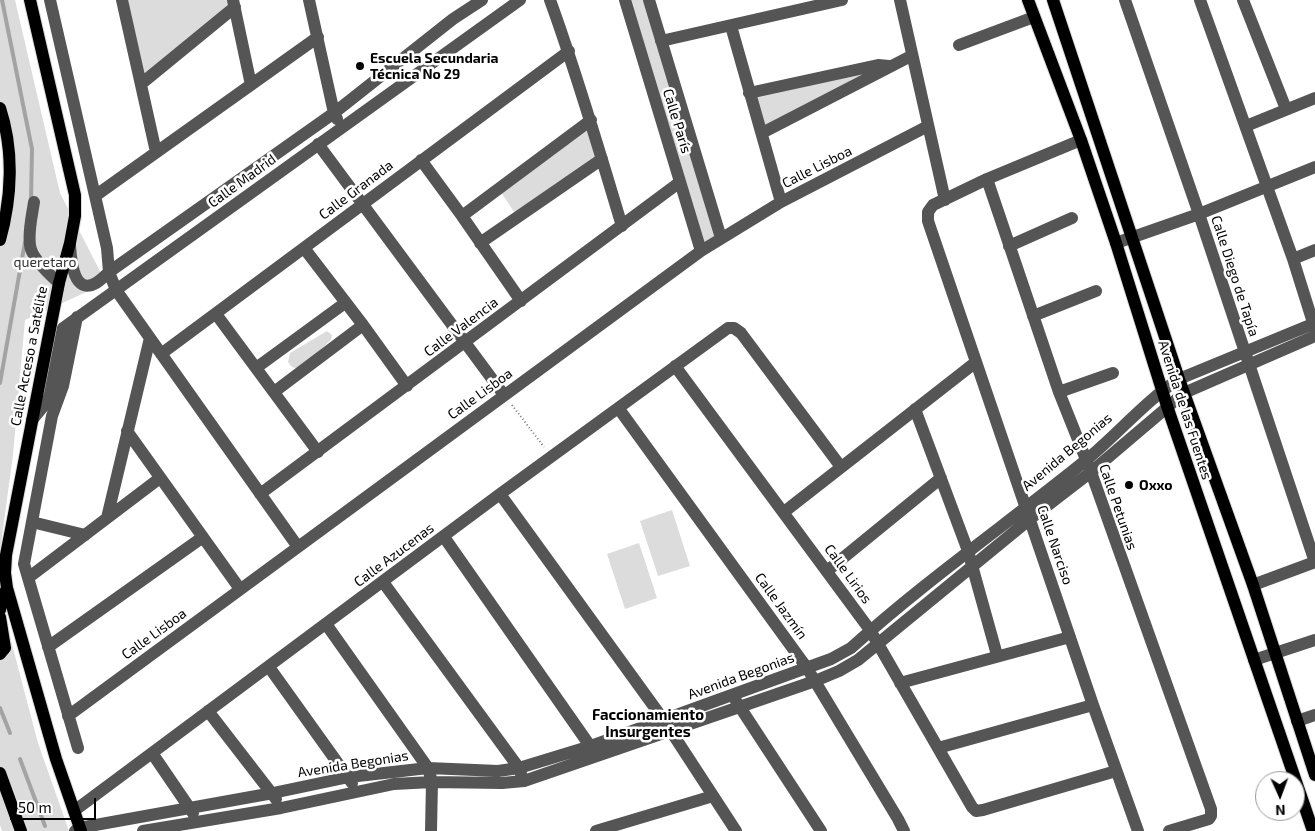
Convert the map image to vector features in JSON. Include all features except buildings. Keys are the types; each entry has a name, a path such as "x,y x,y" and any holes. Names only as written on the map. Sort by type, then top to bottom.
{"main road":[{"name":"Calle Acceso a Satélite","path":"30,0 74,195 75,216 59,283 4,572 56,759 74,811 78,830"},
{"name":"Avenida de las Fuentes","path":"1028,0 1081,140 1116,243 1167,406 1313,831"},
{"name":"Avenida de las Fuentes","path":"1052,0 1133,237 1179,379 1253,585 1315,775"},
{"path":"0,108 6,126 11,183 6,219 0,240"},
{"path":"0,610 2,599 8,588"},
{"path":"0,617 5,648 0,654"},
{"path":"0,774 21,831"}],"street":[{"path":"50,0 107,248 108,272 116,290 298,547"},
{"path":"122,0 156,152"},
{"path":"310,0 334,113 342,127"},
{"name":"Calle Madrid","path":"70,243 72,271 77,280 86,285 95,284 108,272 334,113 453,19 482,0"},
{"name":"Calle Madrid","path":"32,420 47,402 50,394 63,328 520,0"},
{"path":"550,0 591,120 622,226"},
{"name":"Calle París","path":"625,0 701,251"},
{"name":"Calle París","path":"649,0 722,238"},
{"path":"661,41 842,0"},
{"path":"900,0 944,200 987,179 1081,140"},
{"name":"Calle Diego de Tapía","path":"1125,0 1200,214 1244,352 1315,562"},
{"path":"1200,0 1293,259 1315,328"},
{"path":"1243,0 1286,109"},
{"path":"141,84 234,4 251,85"},
{"path":"959,46 1034,17"},
{"path":"731,26 781,202"},
{"path":"95,196 318,38"},
{"name":"Calle Granada","path":"161,354 569,51"},
{"path":"762,133 911,56"},
{"path":"749,93 878,64 892,66"},
{"path":"1246,126 1315,98"},
{"path":"462,216 591,120"},
{"name":"Calle Lisboa","path":"68,716 701,251 781,202 928,126"},
{"path":"318,144 504,395"},
{"path":"480,243 602,159"},
{"path":"421,160 521,301"},
{"path":"1116,243 1200,214 1315,167"},
{"name":"Calle Petunias","path":"987,179 1059,392 1091,472 1211,810 1212,816 1205,820 1169,831"},
{"name":"Calle Valencia","path":"260,494 680,182"},
{"name":"Calle Narciso","path":"944,200 933,205 928,212 928,221 1093,705 1138,831"},
{"path":"34,202 30,227 30,248 45,270 59,283"},
{"path":"1009,246 1072,218"},
{"path":"304,248 363,325 406,386"},
{"path":"1293,259 1315,250"},
{"path":"1033,316 1096,291"},
{"path":"256,368 345,303"},
{"path":"216,314 318,452"},
{"path":"77,317 63,386 52,416 24,564 78,748"},
{"path":"274,392 363,325"},
{"name":"Calle Azucenas","path":"74,811 500,494 728,328 734,328 741,333 841,467"},
{"name":"Avenida Begonias","path":"143,831 281,808 394,784 524,782 594,752 662,719 831,660 851,648 870,630 968,551 1086,460 1162,390 1179,379 1244,352 1315,328"},
{"name":"Avenida Begonias","path":"78,830 350,777 428,768 498,772 519,768 594,752 670,731 815,681 839,671 858,660 1030,519 1091,472 1184,393 1249,365 1315,328"},
{"path":"107,518 150,338"},
{"path":"784,512 976,362"},
{"name":"Calle Lirios","path":"675,366 870,630 972,808 976,811 1116,771"},
{"path":"1059,392 1113,373"},
{"name":"Calle Jazmín","path":"618,409 807,668 904,831"},
{"path":"915,409 968,551 997,655"},
{"path":"127,431 240,589"},
{"path":"28,578 160,478"},
{"path":"827,571 940,478"},
{"path":"500,494 662,719 736,831"},
{"path":"32,522 85,534"},
{"path":"48,647 202,537"},
{"path":"444,537 594,752"},
{"path":"1253,585 1315,562"},
{"path":"383,582 519,768 524,782"},
{"path":"326,624 428,768 432,782 431,831"},
{"path":"900,683 997,655 1070,637"},
{"path":"1254,660 1315,640"},
{"path":"269,666 350,777 356,792"},
{"path":"732,696 821,831"},
{"path":"938,748 1093,705"},
{"path":"208,712 273,793 281,808"},
{"path":"1297,721 1315,715"},
{"path":"152,753 199,821"},
{"path":"596,831 713,796"}],"path":[{"path":"504,395 551,457"}],"green space":[{"name":"queretaro","path":"0,0 15,0 60,193 106,283 25,320 13,455 0,551 0,226 9,162 0,123"},
{"path":"122,0 233,0 141,84"},
{"path":"628,0 649,0 721,238 701,251"},
{"path":"878,69 764,129 754,97"},
{"path":"590,121 601,158 514,212 499,189"},
{"path":"327,331 332,335 331,340 303,365 295,368 291,366 288,362 290,353"},
{"path":"672,510 690,566 658,576 640,521"},
{"path":"639,543 657,598 625,609 607,554"},
{"path":"0,599 38,743 69,831 2,831 0,825"}],"waterway":[{"path":"2,0 32,149 31,201"},
{"path":"0,383 25,242"},
{"path":"0,708 10,733"},
{"path":"20,759 45,826"}],"place":[{"name":"Escuela Secundaria Técnica No 29","path":"360,66"},
{"name":"Oxxo","path":"1129,485"}],"district":[{"name":"Faccionamiento Insurgentes","path":"648,724"}]}
